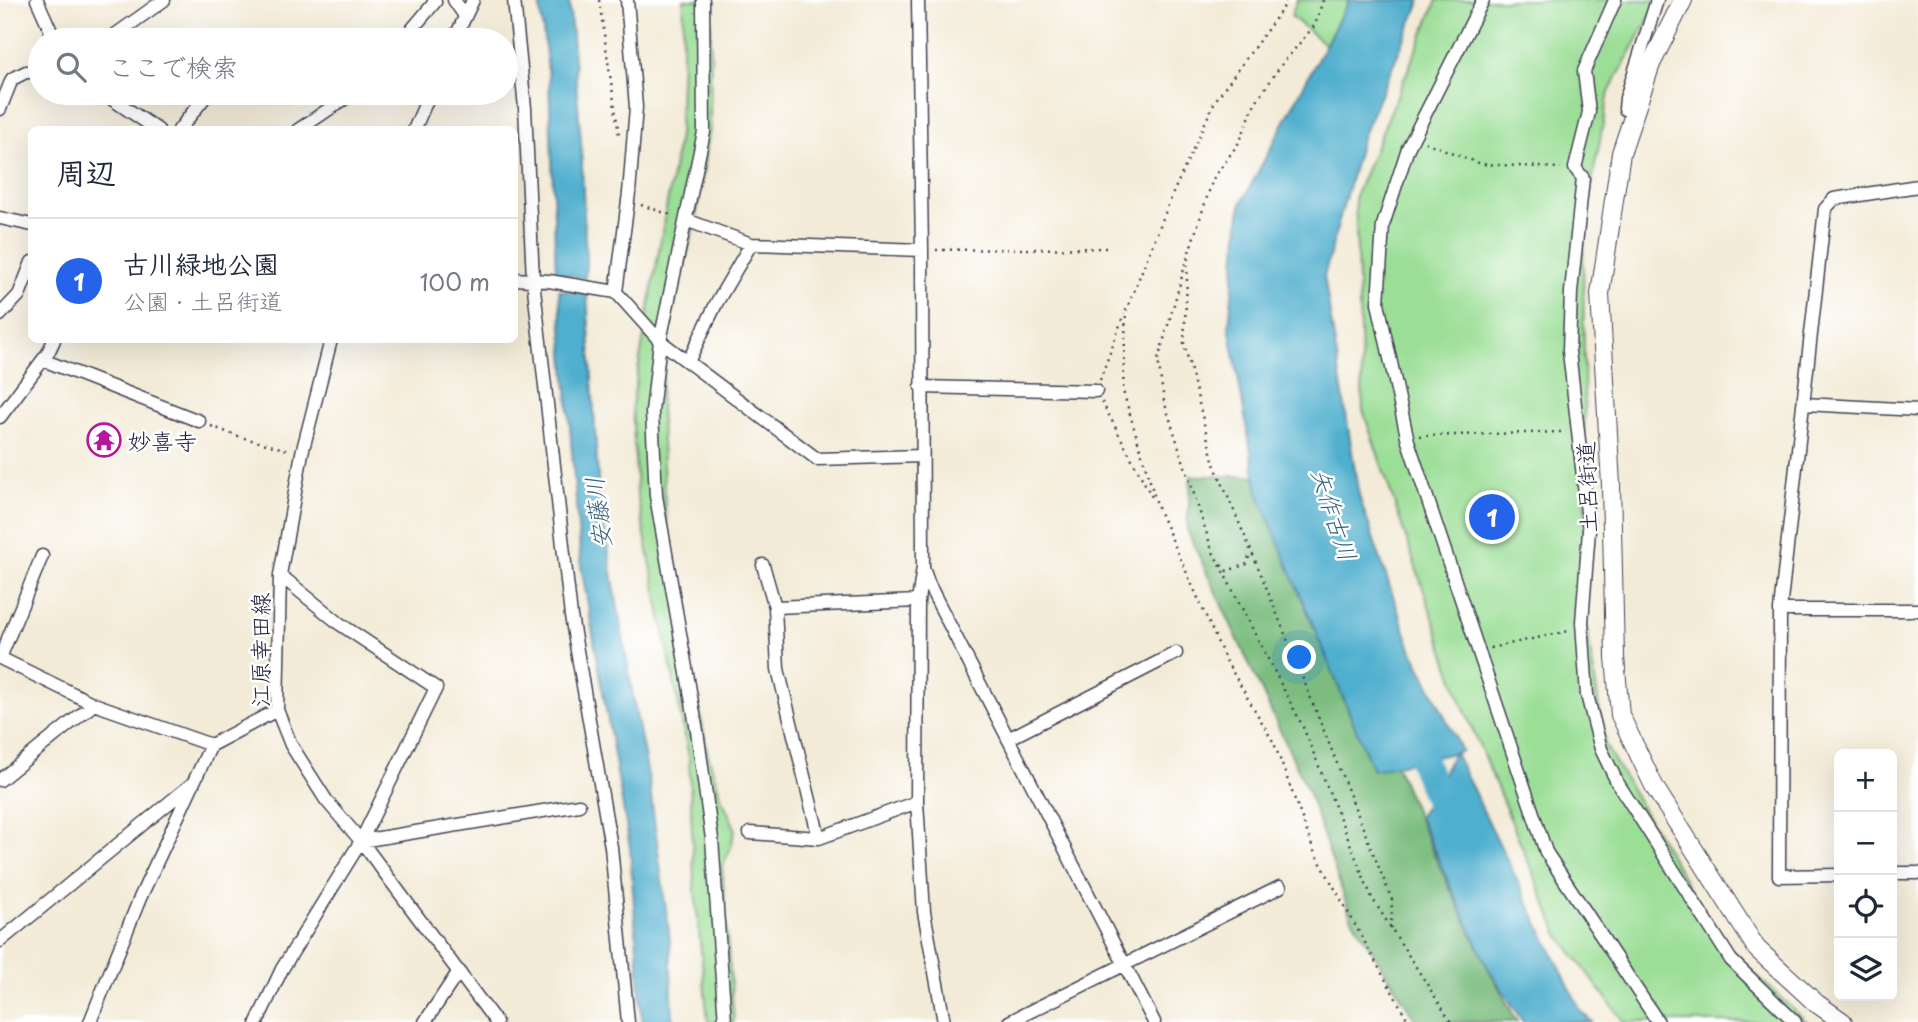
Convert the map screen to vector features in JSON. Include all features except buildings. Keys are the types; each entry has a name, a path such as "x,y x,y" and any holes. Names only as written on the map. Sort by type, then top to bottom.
{"street":[{"path":"37,0 50,28"},
{"path":"125,28 164,0"},
{"path":"412,28 434,0"},
{"path":"454,0 463,21"},
{"path":"460,28 473,0"},
{"path":"514,0 517,28"},
{"path":"616,292 628,201 636,107 627,0"},
{"path":"704,0 704,132 660,341 652,412 656,496 697,731 712,839 724,1022"},
{"path":"918,0 923,567 918,601 917,802 924,912 944,1022"},
{"path":"1483,0 1414,137 1383,225 1378,303 1407,436 1546,852 1658,1022"},
{"path":"1615,0 1584,71 1589,112 1575,168 1583,178 1570,292 1569,351 1589,530 1583,628 1587,695 1601,749 1617,782 1731,960 1795,1022"},
{"path":"1634,115 1625,108 1626,98 1657,0"},
{"name":"土呂街道","path":"1683,0 1651,64 1621,153 1600,294 1611,485 1615,657 1620,715 1655,788 1757,949 1816,1003 1843,1022"},
{"path":"518,39 525,108 533,280 571,616 611,847 628,1022"},
{"path":"0,109 12,79 28,72"},
{"path":"121,105 152,126"},
{"path":"182,126 199,105"},
{"path":"304,126 335,105"},
{"path":"416,126 425,105"},
{"path":"1834,875 1779,876 1780,610 1825,209 1834,199 1918,186"},
{"path":"0,218 28,224"},
{"path":"686,220 751,244 922,250"},
{"path":"688,362 717,302 751,244"},
{"path":"0,315 19,295 28,272"},
{"path":"518,279 549,281 616,292 660,341 817,459 922,456"},
{"path":"0,417 43,360 52,343"},
{"name":"江原幸田線","path":"330,343 302,453 280,575 277,710 290,745 326,800 361,841 496,1022"},
{"path":"43,360 199,421"},
{"path":"921,387 1096,391"},
{"path":"1804,404 1918,410"},
{"path":"42,556 0,658 94,704 211,745"},
{"path":"763,565 775,607 778,670 819,838"},
{"path":"923,567 929,585 1154,1022"},
{"path":"257,1022 282,969 361,841 436,688 340,624 280,575"},
{"path":"775,607 918,601"},
{"path":"1780,610 1918,610"},
{"path":"1009,739 1176,653"},
{"path":"0,780 94,704"},
{"path":"90,1022 140,898 211,745 277,710"},
{"path":"0,941 197,779"},
{"path":"750,833 819,838 917,802"},
{"path":"361,841 579,805"},
{"path":"1897,873 1918,873"},
{"path":"1009,1022 1280,887"},
{"path":"425,1022 458,971"}],"path":[{"path":"599,0 620,143"},
{"path":"1286,0 1283,8 1214,101 1172,193 1096,391 1158,508 1225,659 1274,743 1314,851 1409,1022"},
{"path":"1323,0 1315,25 1282,64 1255,103 1240,141 1213,179 1158,360 1164,401 1212,550 1303,727 1372,898 1451,1022"},
{"path":"1414,137 1480,164 1575,168"},
{"path":"628,201 686,220"},
{"path":"922,250 1109,248"},
{"path":"1189,252 1186,353 1213,464 1392,900 1391,930"},
{"path":"1126,311 1123,391 1158,508"},
{"path":"199,421 237,436 302,453"},
{"path":"1407,436 1577,431"},
{"path":"1218,562 1227,571 1242,567 1250,559 1250,550"},
{"path":"1478,650 1583,628"}],"green space":[{"path":"684,0 711,0 710,128 696,218 671,319 660,398 665,510 707,751 721,797 735,828 731,847 722,867 734,1022 708,1022 694,880 689,757 637,495 632,405 679,135"},
{"path":"1297,0 1358,0 1328,47 1291,16"},
{"path":"1437,0 1659,0 1609,92 1583,229 1586,623 1605,745 1723,945 1807,1022 1624,1022 1559,935 1462,704 1363,410 1355,197"},
{"path":"1191,476 1273,476 1435,857 1517,1022 1417,1022 1351,917 1308,791 1187,530"}],"water":[{"path":"539,0 569,0 581,140 585,278 556,273 549,79"},
{"path":"1349,0 1421,0 1362,137 1324,276 1359,496 1410,646 1462,751 1455,753 1581,1011 1592,1022 1523,1022 1487,966 1419,817 1454,753 1373,770 1258,493 1229,325 1241,204"},
{"name":"安藤川","path":"559,290 587,293 599,496 649,781 670,940 673,1022 642,1022 630,848 581,565"}],"waterway":[{"name":"矢作古川","path":"1409,723 1447,826"}],"place":[{"name":"妙喜寺","path":"104,440"},
{"name":"古川緑地公園","path":"1492,517"}]}
